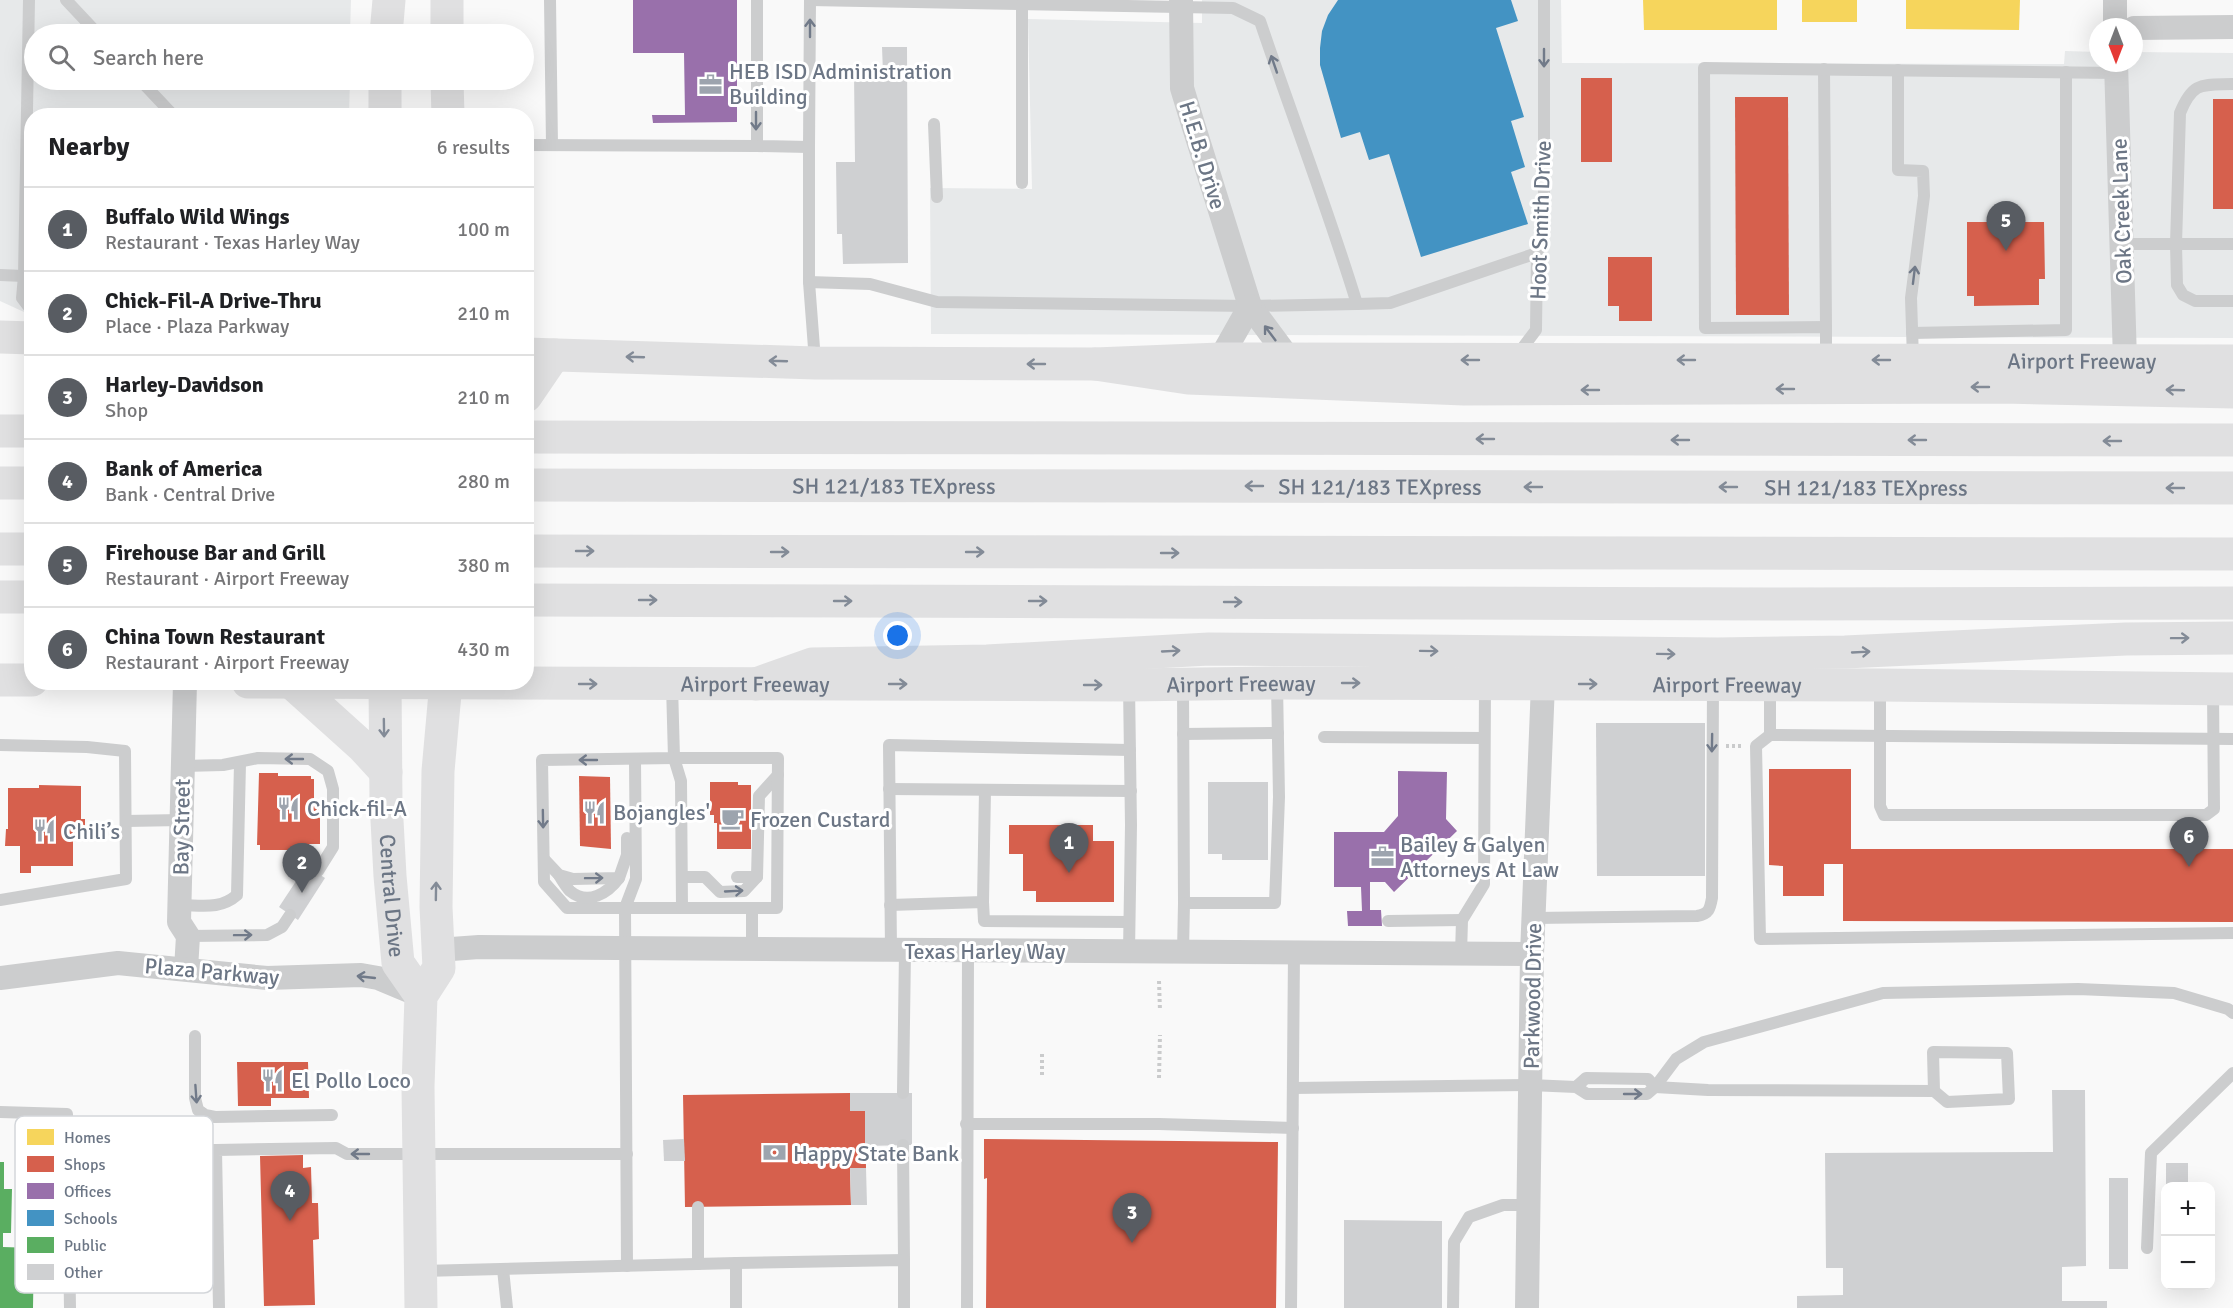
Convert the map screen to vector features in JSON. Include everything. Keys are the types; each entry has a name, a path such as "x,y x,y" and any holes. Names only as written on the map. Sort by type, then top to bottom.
{"main road":[{"path":"387,24 389,0"},
{"path":"447,0 447,24"},
{"path":"385,90 385,108"},
{"path":"447,90 448,108"},
{"path":"0,337 24,338"},
{"name":"Airport Freeway","path":"540,355 815,363 1095,364 1220,359 1826,360 1912,347 2125,360 2233,361"},
{"path":"534,373 540,355"},
{"path":"1095,364 1188,378 1464,389 2003,387 2233,392"},
{"path":"534,437 2233,440"},
{"path":"0,483 24,483"},
{"name":"SH 121/183 TEXpress","path":"534,485 2233,488"},
{"path":"0,549 24,549"},
{"path":"534,551 2233,555"},
{"path":"0,597 24,597"},
{"path":"534,600 1760,604 2233,603"},
{"path":"756,684 812,664 987,661 1209,649 1718,654 1845,652 2126,639 2233,638"},
{"path":"534,665 552,684"},
{"path":"0,680 24,680"},
{"name":"Airport Freeway","path":"534,684 1129,685 1277,682 2223,689"},
{"path":"300,690 363,747 386,772"},
{"name":"Central Drive","path":"385,690 390,876 398,963 421,996 439,968 436,907 438,771 445,690"},
{"path":"390,876 403,885 409,898 412,925 417,937 424,944 438,950"},
{"path":"421,996 418,1154 421,1308"}],"street":[{"path":"2115,0 2115,18"},
{"name":"H.E.B. Drive","path":"1181,3 1182,88 1250,306 1290,360"},
{"path":"2143,28 2233,27"},
{"name":"Oak Creek Lane","path":"2116,72 2125,360"},
{"path":"1220,359 1250,306"},
{"name":"Parkwood Drive","path":"1527,1308 1532,954 1543,684"},
{"name":"Bay Street","path":"185,690 179,922 188,936 186,969"},
{"name":"Texas Harley Way","path":"438,950 479,947 1532,954"},
{"name":"Plaza Parkway","path":"0,978 118,963 267,978 361,975 378,978 421,996"}],"lane":[{"path":"29,0 29,24"},
{"path":"66,0 89,24"},
{"path":"550,0 552,145"},
{"path":"757,0 757,146"},
{"path":"815,363 809,282 810,0 1022,5 1181,3 1233,8 1260,21 1293,119 1320,189 1357,304"},
{"name":"Hoot Smith Drive","path":"1513,361 1536,330 1537,253 1544,235 1544,0"},
{"path":"1022,5 1022,183"},
{"path":"1826,327 1705,328 1704,68 2066,72 2089,70"},
{"path":"1824,69 1826,360"},
{"path":"1898,70 1898,170 1923,171 1923,196 1911,298 1912,347 2066,330 2066,72"},
{"path":"2233,84 2205,84 2187,96 2180,113 2176,244 2177,285 2183,295 2195,301 2233,302"},
{"path":"27,90 27,108"},
{"path":"149,90 166,108"},
{"path":"934,124 937,197"},
{"path":"534,145 809,147"},
{"path":"2122,244 2233,244"},
{"path":"809,282 870,284 937,302 1250,306 1390,303 1537,253"},
{"path":"0,275 24,276 22,298 24,301"},
{"path":"1184,903 1275,903 1279,797 1277,682"},
{"path":"672,684 674,758 681,780 682,908"},
{"path":"1183,684 1184,952"},
{"path":"1461,954 1462,920 1484,884 1485,684"},
{"path":"1129,685 1131,791 1129,952"},
{"path":"1533,918 1705,915 1709,910 1712,898 1713,685"},
{"path":"1770,685 1770,735"},
{"path":"1880,685 1880,806 1884,815 2206,814 2214,809 2212,739 2223,689"},
{"path":"1183,734 1278,733"},
{"path":"2233,739 1770,735 1756,746 1760,939 2233,933"},
{"path":"1323,737 1484,738"},
{"path":"0,745 87,747 125,751 126,821 126,879 0,900"},
{"path":"903,1093 898,951 890,905 889,746 1130,750"},
{"path":"183,766 240,763 258,758 310,759 328,771 333,789 333,847 318,871"},
{"path":"674,758 778,758 777,908 567,908 544,882 542,760 674,758"},
{"path":"627,1266 624,908 636,879 635,760"},
{"path":"180,905 227,904 237,895 240,763"},
{"path":"705,877 720,892 744,891 757,877 759,796 777,775"},
{"path":"544,859 571,891 581,897 600,896 611,889 619,878 627,855 628,799 635,782"},
{"path":"889,789 1131,791"},
{"path":"985,790 984,921 1130,922"},
{"path":"126,821 181,820"},
{"path":"559,875 573,879 619,878"},
{"path":"682,877 720,877"},
{"path":"737,877 757,877"},
{"path":"890,905 983,902"},
{"path":"752,908 752,949"},
{"path":"188,936 267,934 282,927 290,915"},
{"path":"1388,921 1462,920"},
{"path":"967,1308 968,951"},
{"path":"1291,1308 1294,953"},
{"path":"1293,1088 1530,1085 1576,1087 1587,1094 1647,1094 1676,1059 1704,1042 1883,993 2078,989 2174,993 2228,1009 2233,1013"},
{"path":"195,1036 195,1098 198,1110 210,1116"},
{"path":"1655,1087 1708,1090 1934,1091 1947,1102 2009,1099 2007,1053 1933,1052 1934,1091"},
{"path":"2147,1248 2151,1152 2233,1073"},
{"path":"0,1112 67,1114 67,1116"},
{"path":"213,1117 332,1115"},
{"path":"966,1124 1159,1124 1293,1128"},
{"path":"903,1145 904,1308"},
{"path":"213,1150 336,1148 347,1154 627,1154"},
{"path":"216,1150 219,1308"},
{"path":"1453,1308 1454,1242 1469,1217 1503,1205 1528,1205"},
{"path":"698,1207 698,1264"},
{"path":"213,1223 218,1225"},
{"path":"420,1271 904,1260"},
{"path":"736,1263 736,1308"},
{"path":"503,1269 507,1308"},
{"path":"70,1293 70,1308"}],"path":[{"path":"1712,746 1756,746"},
{"path":"1159,981 1160,1011"},
{"path":"1159,1078 1160,1035"},
{"path":"1042,1054 1042,1077"}],"shaded area":[{"path":"0,0 351,0 350,24 24,24 24,90 350,90 349,108 24,108 24,312 0,301"},
{"path":"1202,0 1561,0 1562,63 2064,64 2065,51 2089,52 2089,72 2143,72 2143,52 2233,53 2233,338 931,334 930,188 1032,189 1028,19 1202,23"}],"building: Homes":[{"path":"1643,0 1777,0 1777,30 1644,30"},
{"path":"1802,0 1857,0 1857,22 1802,22"},
{"path":"1906,0 2020,0 2019,30 1906,29"}],"building: Shops":[{"path":"1581,78 1612,78 1612,162 1581,162"},
{"path":"1735,97 1788,97 1789,315 1736,315"},
{"path":"2213,99 2233,99 2233,209 2213,209"},
{"path":"1967,222 2044,222 2045,279 2039,279 2039,305 1974,306 1974,296 1967,296"},
{"path":"1608,257 1652,257 1652,321 1619,321 1619,306 1608,306"},
{"path":"1769,769 1851,769 1851,849 2233,849 2233,922 1843,921 1843,864 1824,864 1824,896 1783,896 1783,866 1769,865"},
{"name":"Chick-fil-A","path":"259,773 278,773 278,776 311,776 311,779 314,779 314,803 320,803 320,844 309,844 309,850 260,850 260,845 257,845"},
{"name":"Bojangles'","path":"579,776 610,777 611,849 580,846"},
{"name":"Frozen Custard","path":"710,782 738,782 738,785 751,785 751,849 717,849 717,823 714,823 714,815 710,815"},
{"name":"Chili’s","path":"39,785 81,786 81,819 85,819 85,833 73,833 73,866 31,866 31,873 20,873 20,846 5,846 6,829 8,829 8,788 39,788"},
{"path":"1009,825 1093,825 1093,841 1114,841 1114,902 1036,902 1036,891 1023,891 1023,854 1009,854"},
{"name":"El Pollo Loco","path":"237,1062 308,1062 309,1098 271,1098 271,1106 238,1106"},
{"name":"Happy State Bank","path":"850,1093 850,1111 865,1111 866,1168 850,1168 851,1205 685,1207 683,1095"},
{"path":"984,1139 1278,1142 1276,1308 986,1308 987,1178 984,1179"},
{"path":"303,1155 303,1168 311,1167 312,1203 318,1203 319,1239 313,1240 315,1305 264,1306 260,1156"}],"building: Offices":[{"name":"HEB ISD Administration Building","path":"633,0 737,0 737,122 653,123 652,115 685,115 684,53 633,53"},
{"name":"Bailey & Galyen Attorneys At Law","path":"1398,771 1447,772 1446,819 1457,831 1394,892 1385,882 1370,882 1370,910 1381,910 1382,926 1348,926 1347,911 1362,911 1361,887 1334,887 1334,832 1384,832 1398,816"}],"building: Schools":[{"path":"1338,0 1511,0 1518,21 1496,28 1524,117 1511,121 1525,167 1511,172 1528,224 1421,257 1389,154 1369,160 1360,132 1341,138 1320,65 1322,31 1328,15"}],"building: Public":[{"path":"0,1162 4,1162 4,1189 12,1189 11,1233 3,1233 3,1247 15,1247 15,1293 33,1293 33,1308 0,1308"}],"building: Other":[{"path":"882,47 907,47 908,263 843,264 842,234 837,234 836,162 855,162 854,73 883,73"},
{"path":"1596,723 1705,723 1705,876 1597,876"},
{"path":"1208,782 1268,782 1268,860 1222,860 1222,854 1208,854"},
{"path":"306,866 325,878 298,920 279,907"},
{"path":"2052,1090 2085,1090 2086,1266 2062,1267 2062,1301 2107,1301 2107,1308 1797,1308 1797,1296 1843,1295 1843,1268 1826,1268 1825,1153 2053,1152"},
{"path":"850,1093 912,1093 912,1145 865,1146 865,1111 850,1111"},
{"path":"684,1139 685,1161 664,1161 663,1140"},
{"path":"2166,1163 2188,1163 2188,1182 2166,1182"},
{"path":"850,1168 866,1168 867,1205 851,1205"},
{"path":"2109,1178 2128,1178 2128,1269 2109,1269"},
{"path":"1344,1220 1442,1221 1442,1308 1344,1308"}],"place":[{"name":"HEB ISD Administration Building","path":"711,84"},
{"name":"Firehouse Bar and Grill","path":"2006,251"},
{"name":"Chick-fil-A","path":"289,808"},
{"name":"Bojangles'","path":"595,812"},
{"name":"Frozen Custard","path":"732,819"},
{"name":"Chili’s","path":"45,831"},
{"name":"Bailey & Galyen Attorneys At Law","path":"1382,857"},
{"name":"China Town Restaurant","path":"2189,867"},
{"name":"Buffalo Wild Wings","path":"1069,873"},
{"name":"Chick-Fil-A Drive-Thru","path":"302,893"},
{"name":"El Pollo Loco","path":"273,1080"},
{"name":"Happy State Bank","path":"775,1153"},
{"name":"Bank of America","path":"290,1221"},
{"name":"Harley-Davidson","path":"1132,1243"}]}
